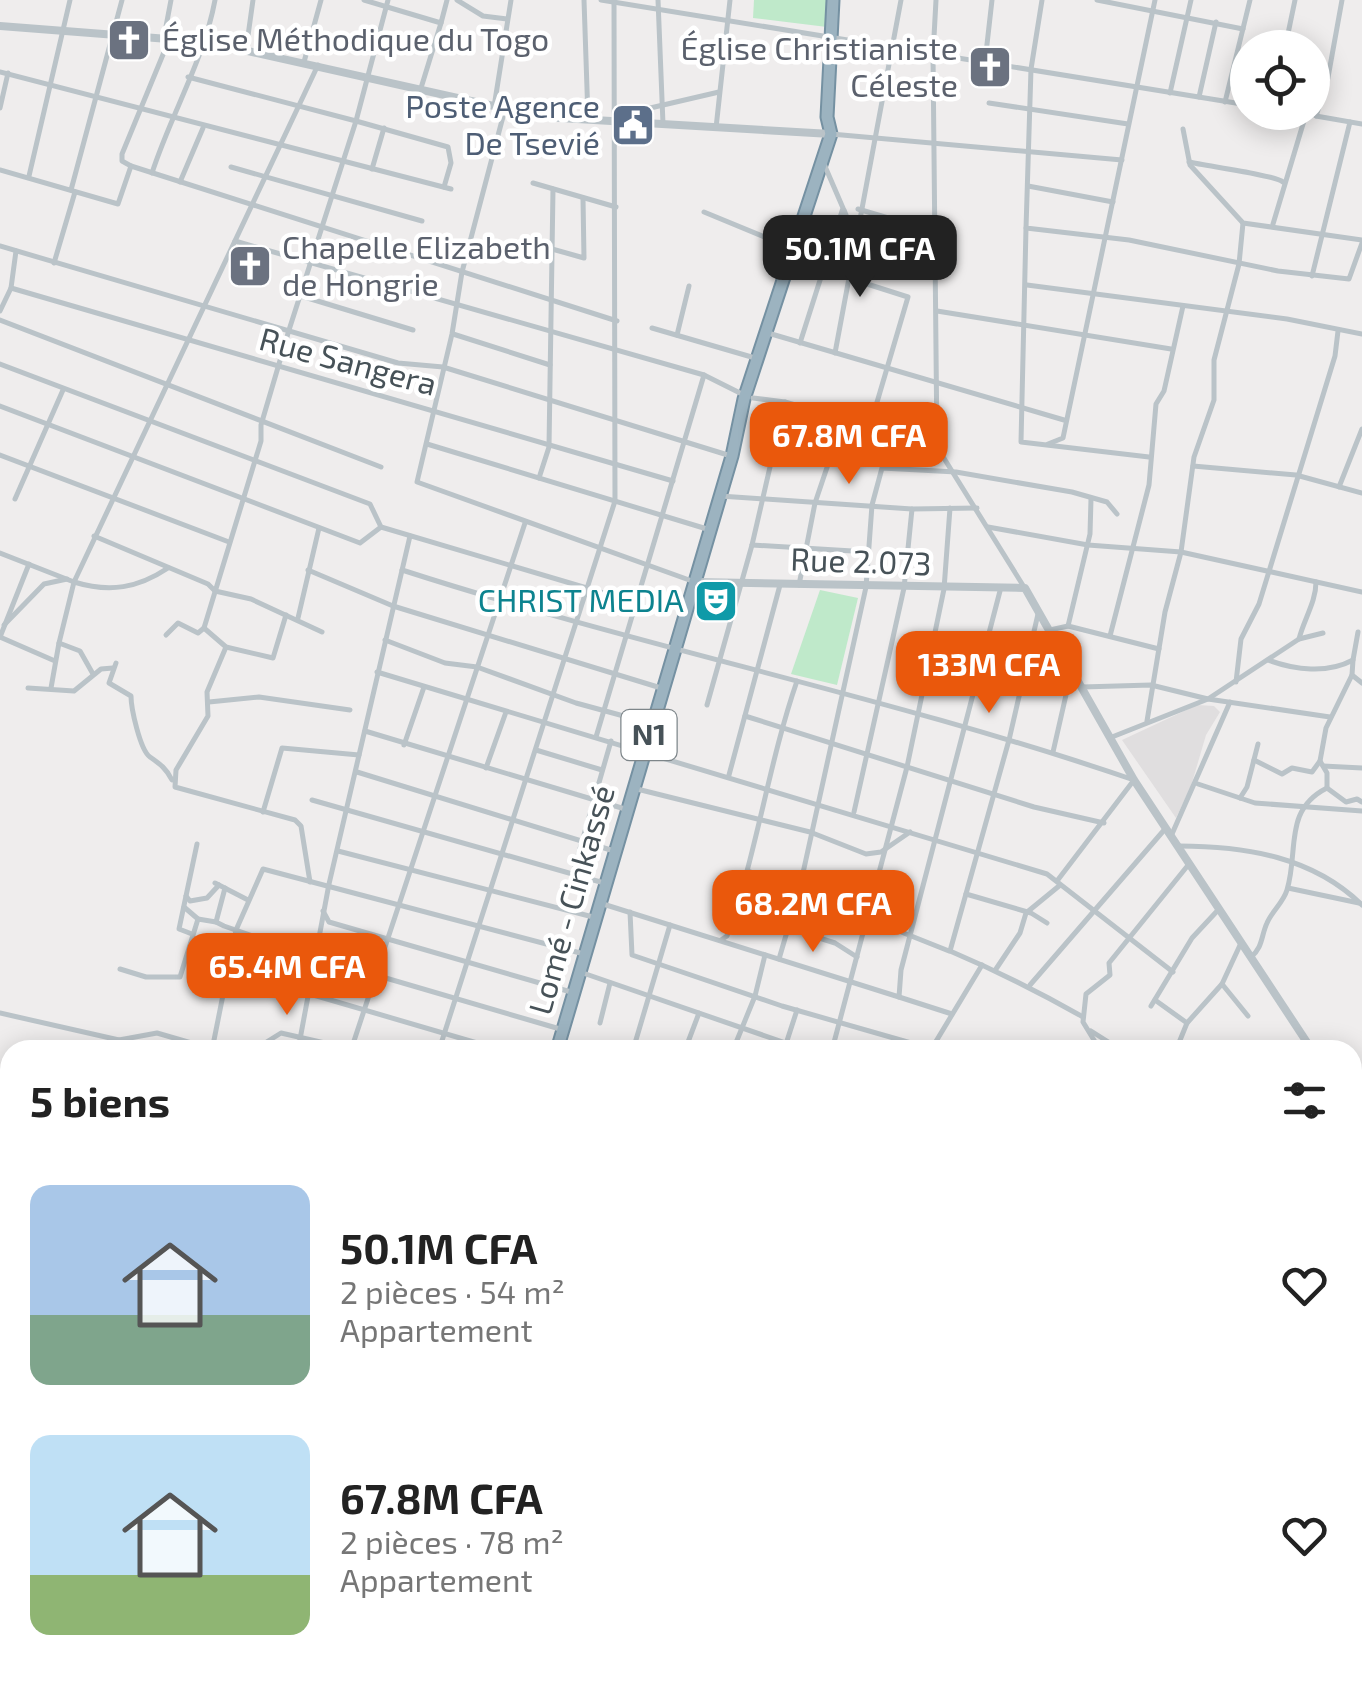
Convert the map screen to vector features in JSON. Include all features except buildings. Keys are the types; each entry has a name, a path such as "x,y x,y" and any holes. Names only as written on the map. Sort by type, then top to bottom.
{"highway":[{"name":"Lomé - Cinkassé","path":"560,1040 760,359 831,134 833,0"}],"street":[{"path":"29,176 70,0"},
{"path":"54,263 122,0"},
{"path":"172,0 167,37 121,158 131,166 618,321"},
{"path":"152,172 188,77 207,42 215,0"},
{"path":"246,50 254,0"},
{"path":"304,62 321,0"},
{"path":"364,0 388,3 441,23"},
{"path":"422,88 446,0"},
{"path":"457,0 483,16 506,19"},
{"path":"494,107 511,0"},
{"path":"584,0 588,121"},
{"path":"601,0 658,4 932,55 1230,103"},
{"path":"716,128 730,0"},
{"path":"835,354 858,209 901,0"},
{"path":"936,0 932,55 937,447"},
{"path":"984,62 992,0"},
{"path":"1042,0 1030,108 1021,442 1149,456"},
{"path":"1096,0 1244,29"},
{"path":"1048,444 1063,438 1154,0"},
{"path":"1170,92 1191,0"},
{"path":"1224,102 1250,0"},
{"path":"1288,30 1296,0"},
{"path":"1330,66 1342,0"},
{"path":"442,1040 615,501 618,321 614,1"},
{"path":"166,634 178,622 198,634 204,628 388,3"},
{"path":"658,4 664,127"},
{"path":"1200,98 1216,22"},
{"path":"0,26 207,42 494,107 588,121 831,134 1122,160"},
{"path":"51,688 71,580 152,423 278,144 318,65"},
{"path":"0,108 4,72 203,128 448,188 448,147 188,77"},
{"path":"628,123 634,115 662,105 719,92"},
{"path":"989,103 1128,124"},
{"path":"505,109 462,272 452,334 417,482 695,582"},
{"path":"1330,118 1362,124"},
{"path":"1312,276 1350,122"},
{"path":"180,182 203,128"},
{"path":"372,170 384,128"},
{"path":"1026,228 1348,279 1362,242 1273,224 1244,223 1189,162 1183,129"},
{"path":"1273,224 1301,130"},
{"path":"822,157 854,235"},
{"path":"1189,162 1232,173 1276,176 1284,182"},
{"path":"0,170 118,204 131,166"},
{"path":"232,167 422,221"},
{"path":"533,183 616,208"},
{"path":"1028,186 1114,202"},
{"path":"539,478 549,447 553,189"},
{"path":"552,250 584,258 583,198"},
{"path":"800,343 843,208"},
{"path":"858,209 915,226"},
{"path":"704,212 794,249"},
{"path":"1148,720 1154,691 1151,684 1181,552 1192,466 1214,400 1214,360 1239,264 1244,223"},
{"path":"235,241 704,375 750,393 937,447 1025,588 1134,780 1305,1040"},
{"path":"0,246 398,363 444,367 732,456"},
{"path":"0,310 10,288 16,251"},
{"path":"823,270 908,297 870,426"},
{"path":"1027,284 1362,334"},
{"path":"677,335 690,286"},
{"name":"Rue Sangera","path":"10,288 673,480"},
{"path":"301,296 413,330"},
{"path":"1110,636 1148,485 1156,404 1164,392 1183,306"},
{"path":"937,312 1172,350"},
{"path":"0,320 168,382 262,425 381,467"},
{"path":"652,328 760,359"},
{"path":"1236,682 1241,639 1259,604 1335,356 1338,331"},
{"path":"768,333 1064,420"},
{"path":"452,334 550,365"},
{"path":"0,364 370,504 381,528 634,602"},
{"path":"596,736 704,375"},
{"path":"15,499 63,390"},
{"path":"707,705 752,544 785,402"},
{"path":"0,406 48,421 360,543 381,528"},
{"path":"798,585 815,503 843,420"},
{"path":"1339,487 1362,428"},
{"path":"428,444 710,530"},
{"path":"0,455 229,542"},
{"path":"1192,466 1296,475 1362,493"},
{"path":"779,959 799,890 816,802 844,693 866,587 872,505 882,468 956,472 1107,502 1117,514"},
{"path":"720,496 912,509 977,508"},
{"path":"1068,626 1088,545 1094,511 1091,499"},
{"path":"835,1040 881,852 907,767 944,589 950,508"},
{"path":"854,812 904,588 912,509"},
{"path":"354,1040 525,523"},
{"path":"988,527 1088,545 1181,552 1362,592"},
{"path":"298,618 320,528"},
{"path":"94,536 215,591 252,599 322,632"},
{"path":"300,1040 329,884 410,536"},
{"path":"752,544 869,552"},
{"path":"0,552 104,590 132,588 171,568"},
{"path":"29,564 0,637 55,661"},
{"path":"308,570 393,606 663,689"},
{"path":"402,570 624,638 844,693 1053,752 1134,780"},
{"path":"4,624 44,584 71,580"},
{"name":"Rue 2.073","path":"695,582 1000,591 1025,588"},
{"path":"1299,639 1305,613 1316,597 1316,582"},
{"path":"729,775 780,584"},
{"path":"898,998 901,970 913,935 934,838 967,728 1000,591"},
{"path":"204,628 226,648 274,658 286,614"},
{"path":"950,951 1009,740 1038,614"},
{"path":"1047,630 1068,626 1159,649"},
{"path":"1358,632 1352,675 1330,717 1322,764 1327,788 1346,802 1357,798 1362,802"},
{"path":"1112,737 1208,699 1299,639 1324,633"},
{"path":"385,640 445,663 477,667 554,696 653,724"},
{"path":"59,643 80,650 93,674"},
{"path":"175,787 176,770 208,716 207,692 226,648"},
{"path":"1268,660 1314,670 1337,668 1353,660"},
{"path":"28,688 74,690 93,674 114,666 109,683 132,696 131,718 140,730 144,749 171,775 175,787"},
{"path":"1053,752 1072,670"},
{"path":"377,672 854,812 888,827 977,850 1058,884 1173,972"},
{"path":"1352,675 1362,683"},
{"path":"718,940 727,936 748,870 765,788 797,681"},
{"path":"1082,687 1151,684 1208,699 1330,717"},
{"path":"404,745 424,687"},
{"path":"209,702 259,697 350,710"},
{"path":"1030,985 1169,831 1198,784 1213,732 1230,702"},
{"path":"486,768 506,712"},
{"path":"745,716 1104,823"},
{"path":"365,730 404,745 628,809"},
{"path":"578,875 582,840 611,741"},
{"path":"1240,798 1258,744"},
{"path":"263,812 282,748 360,755"},
{"path":"536,750 602,770"},
{"path":"1254,760 1282,774 1292,768 1312,772 1322,764 1362,768"},
{"path":"356,772 616,852"},
{"path":"995,970 1020,933 1026,913 1058,884 1134,780"},
{"path":"1198,784 1240,798 1362,811"},
{"path":"175,787 300,823 310,882"},
{"path":"634,788 810,832 866,854 878,866"},
{"path":"1251,957 1259,950 1268,920 1288,888 1302,806 1327,788"},
{"path":"312,800 607,884"},
{"path":"866,854 881,852 910,832"},
{"path":"192,934 178,929 197,844"},
{"path":"1179,846 1248,850 1290,860 1323,875 1361,904"},
{"path":"338,851 596,918"},
{"path":"1094,1040 1082,1016 1086,994 1110,975 1109,962 1190,864"},
{"path":"214,1040 236,930 263,869 585,954"},
{"path":"748,870 982,964 1030,985 1044,998 1082,1016"},
{"path":"220,886 248,900"},
{"path":"186,901 204,900 220,886"},
{"path":"216,922 220,886"},
{"path":"1288,888 1361,904"},
{"path":"966,894 1047,923"},
{"path":"186,901 198,920"},
{"path":"600,903 952,1014"},
{"path":"1188,1023 1153,1003 1192,938 1219,909"},
{"path":"324,911 329,922"},
{"path":"630,912 632,954 797,1010 903,1040"},
{"path":"198,920 216,922 314,957 563,1030"},
{"path":"120,969 146,977 180,977 198,920"},
{"path":"320,926 329,922 574,992"},
{"path":"636,1040 670,925"},
{"path":"788,928 835,942 857,957"},
{"path":"1180,1040 1188,1023 1222,984 1242,944"},
{"path":"736,1040 755,996 765,955"},
{"path":"937,1040 982,964"},
{"path":"580,972 770,1040"},
{"path":"600,1023 610,982"},
{"path":"1222,984 1248,1016"},
{"path":"310,994 465,1040"},
{"path":"787,1040 797,1010"},
{"path":"0,1013 119,1040 158,1034 178,1040"},
{"path":"689,1040 699,1014"},
{"path":"1088,1030 1104,1040"},
{"path":"265,1040 269,1036 301,1036 318,1040"}],"shaded area":[{"path":"1197,705 1214,706 1220,712 1206,735 1191,786 1176,818 1122,740"}],"green space":[{"path":"754,0 828,0 827,27 753,18"},
{"path":"820,590 858,598 837,685 791,674"}],"place":[{"name":"Église Méthodique du Togo","path":"129,40"},
{"name":"Église Christianiste Céleste","path":"990,67"},
{"name":"Poste Agence De Tsevié","path":"633,125"},
{"name":"Chapelle Elizabeth de Hongrie","path":"250,266"},
{"name":"CHRIST MEDIA","path":"716,601"}]}
